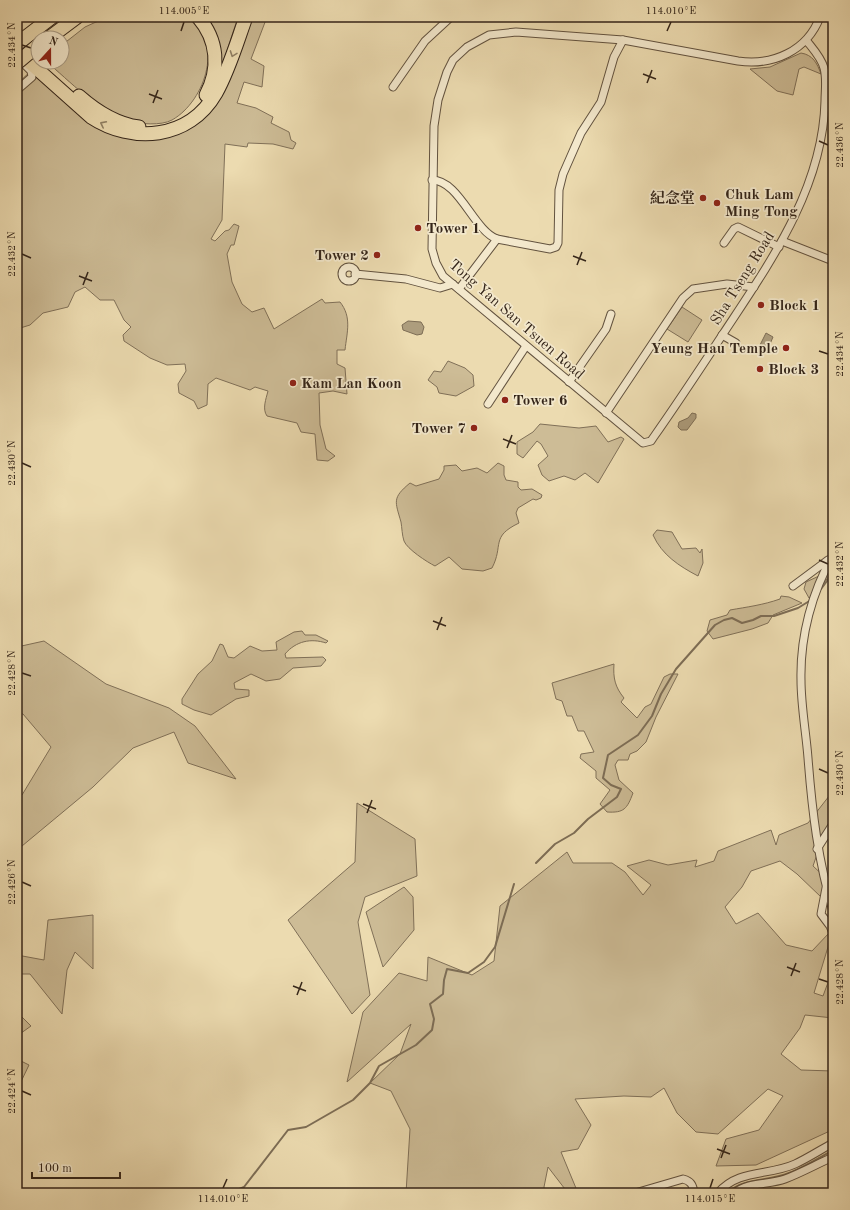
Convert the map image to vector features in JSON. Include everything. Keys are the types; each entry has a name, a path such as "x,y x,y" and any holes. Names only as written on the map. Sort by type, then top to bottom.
{"highway":[{"path":"30,50 17,43 52,17"},
{"path":"59,30 77,17"},
{"path":"62,30 88,17"},
{"path":"54,70 87,103 108,116 135,126 151,127 166,125 182,118 199,105 207,94 214,73 214,50 206,28 198,17"},
{"path":"17,51 90,117 103,125 130,134 158,133 185,124 207,106 222,82 246,17"},
{"path":"17,64 30,58"}],"street":[{"path":"393,87 426,41 450,17"},
{"name":"Tong Yan San Tsuen Road","path":"643,443 440,272 433,254 433,137 438,100 450,66 458,55 467,47 489,35 508,32 623,40 752,63 767,62 780,58 794,51 816,28 820,17"},
{"path":"432,180 440,181 446,185 466,206 485,231 497,239 550,249 556,247 558,243 560,190 563,174 580,133 601,102 614,57 623,40"},
{"name":"Sha Tseng Road","path":"643,443 650,441 653,438 722,335 754,287 796,214 808,184 824,120 825,73 819,58 806,40"},
{"path":"17,57 30,70 32,77 17,90"},
{"path":"724,243 734,229 738,227 780,244 833,261"},
{"path":"356,274 406,279 440,288 456,287 497,239"},
{"path":"606,413 683,298 693,289 728,284 754,287"},
{"path":"569,382 606,329 611,314"},
{"path":"722,335 736,343"},
{"path":"488,404 526,346"},
{"path":"793,586 825,564 833,554"},
{"path":"833,554 821,579 813,602 803,642 801,691 813,820 826,887 833,911"},
{"path":"833,824 817,849 818,862 826,887 821,914 830,926 833,933"},
{"path":"718,1193 724,1186 738,1178 778,1170 795,1164 833,1143"},
{"path":"735,1193 747,1187 770,1184 786,1179 833,1157"},
{"path":"635,1193 683,1179 689,1180 692,1184 694,1193"}],"shaded area":[{"path":"107,17 185,17 198,27 205,39 208,54 207,69 202,85 194,99 184,111 172,120 156,124 144,124 127,121 107,112 56,70 70,70 70,39 85,27"},
{"path":"205,17 238,17 222,66 218,66 213,27"},
{"path":"249,17 267,17 251,59 264,66 262,87 244,82 237,103 256,108 273,117 271,123 289,132 291,140 296,143 293,149 273,144 248,143 247,147 225,144 222,220 211,239 215,241 234,224 239,226 234,245 231,245 227,254 232,282 242,304 252,312 264,308 274,329 322,299 325,303 340,302 344,308 348,325 347,337 345,350 337,350 337,364 345,368 347,394 333,391 319,393 320,425 326,449 335,456 328,461 317,460 315,434 301,432 297,423 267,416 265,401 268,391 255,387 250,390 216,378 208,384 207,405 198,409 194,401 179,393 178,384 186,371 185,364 167,365 150,358 124,341 123,335 131,327 124,320 114,300 100,300 85,287 75,292 68,307 43,313 30,325 17,329 17,84 32,70 34,70 73,105 166,135 205,106"},
{"path":"801,53 814,60 821,74 804,67 799,69 793,95 777,91 750,69 770,67"},
{"path":"682,307 702,320 688,342 667,329"},
{"path":"408,321 421,322 424,327 422,334 417,335 403,330 402,325"},
{"path":"766,333 773,337 770,344 772,350 767,353 758,349"},
{"path":"448,361 465,368 473,375 474,386 456,396 439,393 437,387 428,380 434,371 441,372"},
{"path":"692,413 696,414 696,418 687,430 681,430 678,427 679,422 688,418"},
{"path":"540,424 579,428 596,426 608,442 621,437 624,439 598,483 585,473 575,480 564,476 549,481 542,475 538,465 548,456 541,444 537,441 523,458 517,454 517,442 533,432"},
{"path":"498,463 504,466 504,475 506,480 518,482 518,487 521,490 532,489 542,495 541,498 536,500 533,499 518,508 516,513 519,523 510,528 501,537 492,568 483,571 462,569 449,557 435,566 409,548 404,541 396,504 396,500 400,492 404,488 410,483 416,486 439,479 444,470 444,466 456,465 462,471 477,468 487,473"},
{"path":"657,530 672,532 682,549 696,548 700,553 702,549 703,563 698,576 678,564 666,554 653,535"},
{"path":"831,561 833,563 831,572 821,587 809,598 804,589 806,582 819,576 821,571"},
{"path":"781,596 789,597 802,603 773,615 768,623 752,629 713,639 707,631 710,620 727,615 730,610 767,603 780,599"},
{"path":"302,631 305,635 316,635 328,641 326,643 309,641 299,643 285,654 286,658 323,657 326,660 321,666 293,668 280,679 266,681 251,674 234,683 235,689 249,690 249,696 236,699 211,715 194,710 182,704 182,699 198,674 212,661 220,644 223,645 228,657 234,658 250,646 262,651 277,650 276,642 294,632"},
{"path":"44,641 106,684 169,708 195,726 236,779 188,763 174,732 133,748 93,787 22,846 17,852 17,799 22,795 51,747 23,714 17,712 17,647"},
{"path":"614,664 615,682 618,690 624,698 621,702 637,718 645,707 651,704 664,677 670,674 678,674 656,717 646,742 637,751 630,754 628,760 618,760 615,765 619,780 633,793 629,803 621,811 607,812 600,804 610,790 596,778 596,771 580,758 581,754 594,752 584,731 578,731 572,716 567,716 562,701 556,699 552,683"},
{"path":"833,791 833,832 825,831 813,866 827,879 821,897 797,874 780,861 751,871 742,887 725,907 736,924 758,913 786,945 812,951 829,933 828,947 814,993 823,996 833,969 833,1018 805,1015 800,1028 781,1054 801,1070 833,1071 832,1130 756,1165 716,1166 726,1139 759,1130 783,1096 768,1089 718,1134 696,1132 677,1113 664,1088 651,1097 624,1096 575,1099 591,1125 578,1149 561,1152 578,1193 568,1193 548,1167 544,1187 545,1193 406,1193 410,1129 391,1091 370,1083 400,1054 411,1024 347,1082 363,1012 399,973 427,981 428,957 472,975 494,961 500,906 567,852 573,863 612,863 625,872 643,895 651,885 627,866 649,860 668,865 697,860 695,867 714,861 718,851 771,830 776,845 779,835 808,823"},
{"path":"357,803 415,839 417,876 365,897 358,922 370,995 352,1014 288,920 355,862"},
{"path":"404,887 413,897 414,930 383,967 366,912"},
{"path":"93,915 93,969 75,952 67,970 62,1014 30,974 17,974 17,955 44,960 48,920"},
{"path":"17,1012 31,1026 17,1036"},
{"path":"17,1059 29,1065 17,1090"}],"waterway":[{"path":"821,589 833,573"},
{"path":"536,863 555,844 574,833 588,819 617,797 621,789 611,785 603,778 608,755 638,735 652,716 661,694 676,669 715,625 732,618 742,623 761,616 774,616 798,608 811,600"},
{"path":"230,1193 244,1187 288,1130 306,1127 353,1100 370,1083 379,1066 416,1045 432,1030 434,1019 430,1004 443,994 444,980 447,969 468,973 484,962 495,947 514,884"},
{"path":"727,1193 741,1184 773,1178 789,1173 833,1150"}],"place":[{"name":"紀念堂","path":"703,198"},
{"name":"Chuk Lam Ming Tong","path":"717,203"},
{"name":"Tower 1","path":"418,228"},
{"name":"Tower 2","path":"377,255"},
{"name":"Block 1","path":"761,305"},
{"name":"Yeung Hau Temple","path":"786,348"},
{"name":"Block 3","path":"760,369"},
{"name":"Kam Lan Koon","path":"293,383"},
{"name":"Tower 6","path":"505,400"},
{"name":"Tower 7","path":"474,428"}]}
